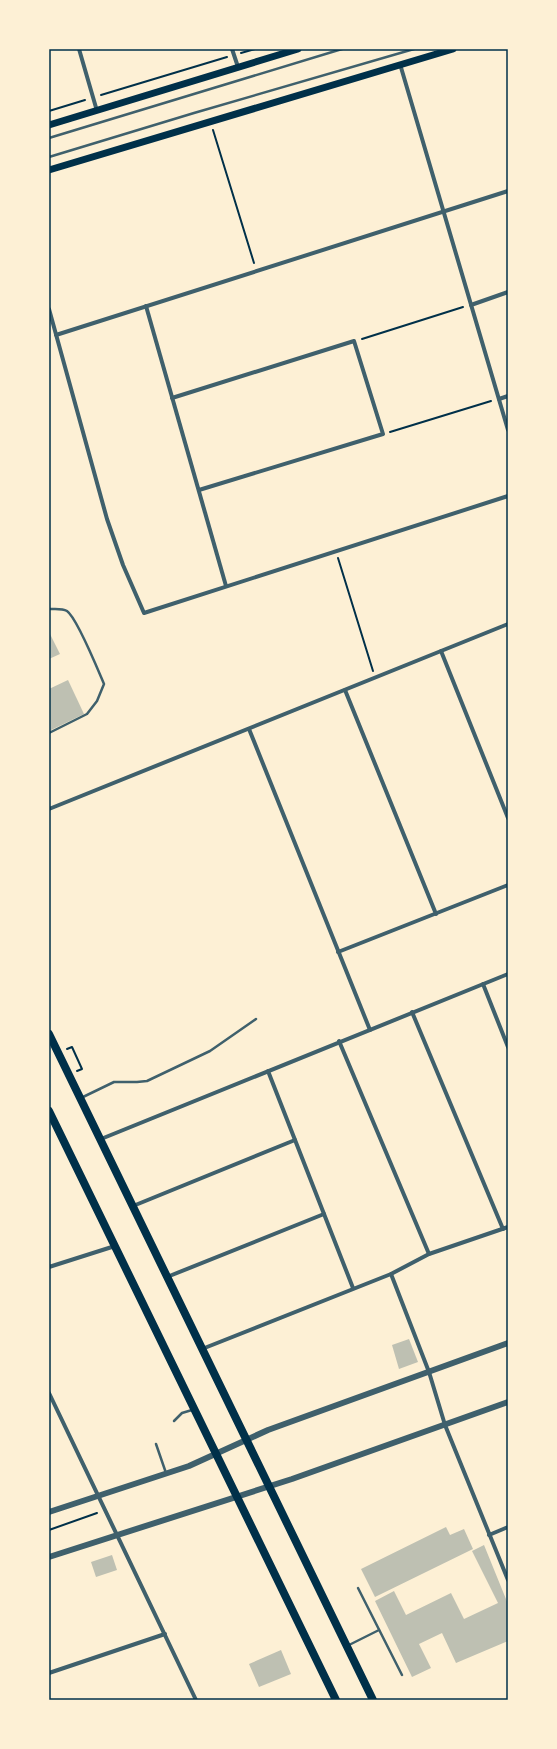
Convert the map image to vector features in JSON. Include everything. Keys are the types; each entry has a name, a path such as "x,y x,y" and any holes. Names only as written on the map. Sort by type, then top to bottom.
{"main road":[{"path":"49,125 298,49"},
{"path":"49,170 453,49"},
{"path":"49,1034 268,1487 373,1700"},
{"path":"49,1111 336,1700"}],"street":[{"path":"79,49 97,111"},
{"path":"232,49 238,67"},
{"path":"400,64 508,430"},
{"path":"56,335 508,191"},
{"path":"471,305 508,292"},
{"path":"146,306 226,586"},
{"path":"49,309 107,520 123,565 144,613 508,496"},
{"path":"172,398 354,341 383,434 199,490"},
{"path":"499,398 508,396"},
{"path":"49,809 508,624"},
{"path":"441,651 508,818"},
{"path":"345,690 436,914"},
{"path":"248,729 370,1030"},
{"path":"338,952 508,885"},
{"path":"100,1140 339,1041 508,974"},
{"path":"483,984 508,1047"},
{"path":"412,1012 502,1228"},
{"path":"339,1041 429,1254"},
{"path":"268,1071 353,1288"},
{"path":"133,1206 296,1140"},
{"path":"167,1277 324,1214"},
{"path":"202,1350 391,1274 429,1254 508,1227"},
{"path":"49,1267 114,1246"},
{"path":"391,1274 429,1372 445,1425 508,1580"},
{"path":"49,1512 189,1466 268,1430 508,1343"},
{"path":"49,1393 196,1700"},
{"path":"49,1557 292,1479 508,1402"},
{"path":"489,1535 508,1527"},
{"path":"49,1673 164,1634"}],"lane":[{"path":"49,138 342,49"},
{"path":"49,157 414,49"},
{"path":"49,609 60,609 68,612 75,622 104,684 97,701 87,714 49,733"},
{"path":"80,1099 104,1085 114,1082 146,1081 210,1051 256,1019"},
{"path":"174,1421 182,1413 194,1409"},
{"path":"156,1444 167,1473"},
{"path":"358,1588 402,1675"},
{"path":"347,1646 379,1630"}],"path":[{"path":"49,111 255,49"},
{"path":"210,121 256,271"},
{"path":"354,341 471,305"},
{"path":"383,434 499,398"},
{"path":"336,551 375,678"},
{"path":"72,1047 82,1069"},
{"path":"49,1530 105,1510"}],"building":[{"path":"49,632 60,654 49,659"},
{"path":"68,680 84,714 49,731 49,689"},
{"path":"409,1339 418,1362 399,1369 392,1345"},
{"path":"446,1527 450,1535 464,1529 473,1549 375,1597 361,1569"},
{"path":"484,1545 508,1604 508,1641 456,1663 442,1633 419,1644 431,1668 412,1677 375,1601 394,1591 406,1615 451,1593 464,1619 498,1603 472,1551"},
{"path":"112,1555 117,1570 96,1577 91,1562"},
{"path":"281,1650 291,1674 259,1687 249,1664"}]}
